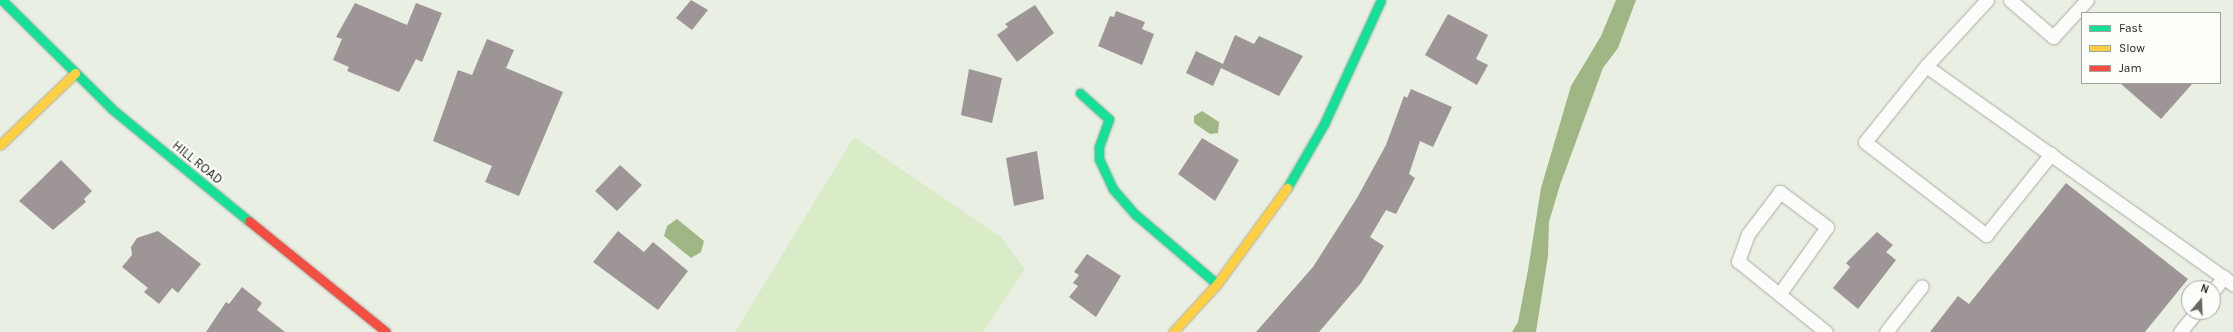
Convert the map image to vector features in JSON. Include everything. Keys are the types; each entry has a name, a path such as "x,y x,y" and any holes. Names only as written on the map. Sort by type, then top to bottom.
{"street":[{"name":"HILL ROAD","path":"2,0 75,74 129,124 386,332"},
{"path":"1173,332 1217,284 1253,241 1294,179 1381,0"},
{"path":"0,144 75,74"},
{"path":"1080,92 1109,119 1099,147 1099,159 1113,189 1136,215 1217,284"}],"lane":[{"path":"1987,0 1926,66 1864,142 1986,235 2051,154"},
{"path":"2010,0 2053,37 2087,0"},
{"path":"1926,66 2229,281"},
{"path":"1780,293 1827,227 1780,192 1748,234 1738,261 1780,293 1826,332"},
{"path":"1886,332 1922,286"},
{"path":"2180,332 2190,320"}],"shaded area":[{"path":"1616,0 1636,0 1618,48 1603,68 1560,185 1549,222 1548,256 1536,332 1512,332 1518,322 1541,188 1571,86 1601,36"},
{"path":"1202,111 1219,122 1218,133 1210,134 1194,123 1194,116"},
{"path":"854,137 1001,237 1025,269 983,332 735,332"},
{"path":"677,219 704,241 701,252 691,258 664,236 667,226"}],"building":[{"path":"691,0 708,10 692,30 676,18"},
{"path":"355,3 407,25 416,3 442,13 422,62 416,59 399,92 347,71 349,67 333,60 342,39 336,37"},
{"path":"1035,5 1054,33 1017,62 997,35 1008,27 1005,24"},
{"path":"1116,11 1145,22 1142,29 1154,34 1142,65 1098,46 1110,16 1114,17"},
{"path":"1448,14 1488,35 1476,59 1488,65 1477,85 1425,55"},
{"path":"1235,35 1254,44 1259,36 1303,56 1279,96 1221,68 1213,86 1186,73 1196,51 1223,64"},
{"path":"487,39 514,50 506,68 563,92 519,196 485,182 492,166 433,141 458,70 472,75"},
{"path":"969,69 1002,78 992,123 961,115"},
{"path":"2121,84 2192,84 2161,119"},
{"path":"1411,89 1452,107 1433,147 1420,141 1409,174 1415,178 1396,214 1386,210 1370,237 1384,246 1361,283 1319,332 1256,332 1313,267 1357,198 1386,145 1404,96 1407,98"},
{"path":"1202,138 1239,160 1215,201 1178,174"},
{"path":"1037,151 1044,199 1014,206 1006,158"},
{"path":"61,160 92,191 84,199 86,202 53,230 19,201"},
{"path":"620,165 642,185 617,211 595,191"},
{"path":"2066,183 2188,279 2181,280 2181,288 2145,332 1930,332 1958,296 1969,304"},
{"path":"158,231 201,264 178,293 172,288 159,304 144,292 148,288 122,267 132,255 131,247 137,238"},
{"path":"618,231 644,252 653,242 688,271 658,310 593,262"},
{"path":"1877,232 1893,245 1886,252 1896,260 1858,309 1833,288 1850,267 1846,263"},
{"path":"1087,254 1121,276 1096,317 1069,297 1078,286 1073,283 1079,275 1074,272"},
{"path":"242,287 262,303 257,310 285,332 206,332 226,302 229,304"}],"traffic: fast":[{"path":"2,0 112,109 249,221"},
{"path":"1287,188 1324,124 1381,0"},
{"path":"1080,93 1109,119 1099,147 1099,159 1113,189 1136,215 1217,284"}],"traffic: slow":[{"path":"0,145 75,73"},
{"path":"1173,332 1217,284 1287,188"}],"traffic: jam":[{"path":"249,221 386,332"}]}
